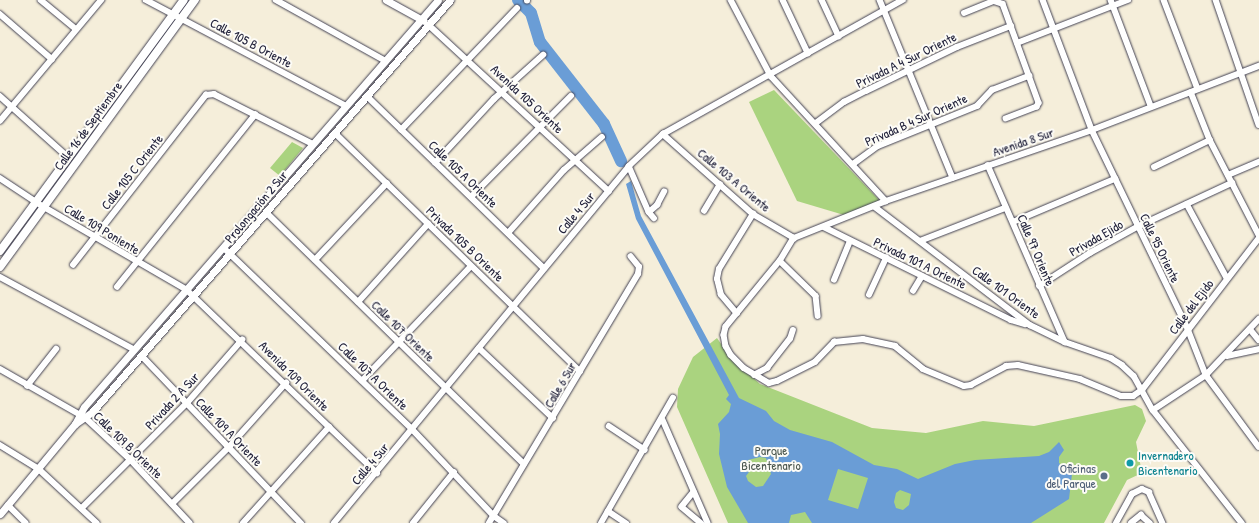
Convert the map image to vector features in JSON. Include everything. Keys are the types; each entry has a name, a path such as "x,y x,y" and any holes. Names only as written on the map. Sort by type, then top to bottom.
{"main road":[{"name":"Calle 16 de Septiembre","path":"0,267 178,16 184,0"},
{"name":"Calle 16 de Septiembre","path":"0,251 68,157 178,16 195,0"}],"street":[{"path":"41,0 76,29"},
{"path":"0,121 101,0"},
{"name":"Calle 105 B Oriente","path":"146,0 346,106"},
{"path":"276,0 386,61"},
{"name":"Prolongación 2 Sur","path":"0,514 135,350 438,0"},
{"name":"Prolongación 2 Sur","path":"82,416 142,356 232,254 450,0"},
{"path":"731,0 771,76 816,123 886,201"},
{"path":"783,0 808,53"},
{"path":"822,0 839,36"},
{"path":"880,0 953,178"},
{"name":"Calle 4 Sur","path":"334,523 377,473 629,166 663,134 771,76 808,53 903,0"},
{"name":"Calle 95 Oriente","path":"1042,0 1092,130 1137,227 1188,329 1206,376 1259,447"},
{"path":"1017,43 1112,3 1128,0"},
{"path":"1164,0 1198,89"},
{"path":"1216,0 1259,126"},
{"path":"388,1 429,25"},
{"path":"964,13 999,1 1003,4 1039,105 1006,119"},
{"path":"1112,3 1151,106"},
{"path":"401,130 517,8"},
{"path":"0,14 52,59"},
{"name":"Avenida 105 Oriente","path":"429,25 609,191"},
{"name":"Privada A 4 Sur Oriente","path":"816,123 844,102 957,47 1011,26"},
{"path":"435,163 502,92 543,55"},
{"name":"Avenida 8 Sur","path":"794,238 886,201 1092,130 1151,106 1259,66"},
{"name":"Privada B 4 Sur Oriente","path":"853,164 878,146 977,106 992,90 1029,76"},
{"path":"1190,92 1210,140 1259,235"},
{"name":"Calle 105 C Oriente","path":"72,265 209,93 255,115"},
{"path":"0,96 13,106 68,157"},
{"name":"Calle 105 A Oriente","path":"367,96 544,268"},
{"path":"471,198 571,96"},
{"path":"117,287 138,263 255,115 313,144"},
{"name":"Privada 105 B Oriente","path":"335,133 580,371"},
{"name":"Calle 103 A Oriente","path":"663,134 753,214 794,238"},
{"path":"508,233 564,170 602,137"},
{"path":"1154,167 1210,140"},
{"path":"1228,175 1259,162"},
{"name":"Calle 97 Oriente","path":"988,165 1005,208 1013,222 1039,286 1065,342"},
{"path":"629,166 649,212 654,218"},
{"name":"Calle 109 Poniente","path":"0,178 44,207 138,263 187,290 194,296"},
{"path":"1013,222 1115,179"},
{"name":"Privada Ejido","path":"1039,286 1137,227 1232,183"},
{"path":"315,260 387,184"},
{"path":"704,211 720,184"},
{"path":"649,212 657,205 664,192"},
{"path":"1187,204 1227,278"},
{"name":"Calle 101 Oriente","path":"875,206 1030,325 1065,342 1112,358 1134,376 1142,390"},
{"path":"920,241 1005,208"},
{"name":"Calle 107 Oriente","path":"267,213 524,464"},
{"path":"737,314 721,295 717,279 719,269 753,214"},
{"path":"358,302 428,224"},
{"name":"Privada 101 A Oriente","path":"824,227 1011,320 1030,325"},
{"path":"794,238 780,261 726,327 726,346 744,368 754,375 769,383 777,382 816,362 834,342 863,339 895,346 923,369 944,380 964,386 971,385 1012,364 1080,379 1122,396 1133,396 1142,390 1153,410 1242,523"},
{"name":"Calle del Ejido","path":"1142,390 1259,238"},
{"path":"834,280 850,241"},
{"name":"Calle 107 A Oriente","path":"224,248 232,254 412,430 454,472 494,516 504,523"},
{"name":"Calle 6 Sur","path":"489,523 638,274 639,267 631,257"},
{"path":"869,295 886,258"},
{"path":"780,261 816,296 818,316"},
{"path":"362,381 400,343 471,266"},
{"path":"913,291 922,276"},
{"path":"0,277 135,350"},
{"name":"Avenida 109 Oriente","path":"194,296 242,340 377,473"},
{"path":"1153,410 1206,376 1227,356 1259,319"},
{"path":"1250,329 1259,340"},
{"path":"754,375 767,368 790,339 793,330"},
{"name":"Privada 2 A Sur","path":"82,508 187,403 242,340"},
{"path":"479,348 553,418"},
{"path":"27,386 56,349"},
{"path":"1227,356 1259,349"},
{"name":"Calle 109 A Oriente","path":"142,356 301,523"},
{"name":"Calle 109 B Oriente","path":"0,370 82,416 131,460 190,523"},
{"path":"172,504 229,447 286,383"},
{"path":"601,523 663,420 673,398"},
{"path":"663,420 708,523"},
{"path":"609,426 645,450"},
{"path":"243,523 329,427"},
{"path":"0,445 39,468 97,523"},
{"path":"413,523 454,472"},
{"path":"1116,523 1132,494 1142,489 1149,492 1164,523"},
{"path":"694,492 682,507 701,523"},
{"path":"8,505 26,523"},
{"path":"608,511 626,523"},
{"path":"1131,523 1140,516 1150,523"}],"green space":[{"path":"774,90 880,201 844,215 797,201 749,102"},
{"path":"292,142 303,148 280,176 270,168"},
{"name":"Parque Bicentenario","path":"717,338 730,357 760,384 872,428 926,433 983,421 1034,426 1135,405 1142,409 1146,421 1136,442 1142,473 1127,480 1104,523 728,523 677,407 678,389 693,357"}],"water":[{"path":"631,181 641,216 739,398 766,411 774,421 790,430 832,442 874,465 897,469 918,479 955,464 975,460 1039,456 1049,452 1059,442 1064,450 1059,457 1059,463 1072,474 1069,499 1031,523 812,523 805,512 791,515 789,523 748,523 727,487 719,454 720,434 718,424 729,412 731,404 726,399 729,395 636,219 626,184","holes":["760,457 766,458 771,474 763,486 756,487 748,481 746,476 749,472 745,470 748,460","838,469 868,478 858,509 828,500","900,490 911,494 909,505 903,510 896,508 894,502 896,493"]}],"waterway":[{"path":"518,0 533,16 539,39 597,111 622,162"},
{"path":"518,0 531,13 540,42 604,124 621,161"}],"place":[{"name":"Invernadero Bicentenario","path":"1130,463"},
{"name":"Oficinas del Parque","path":"1104,476"}]}
